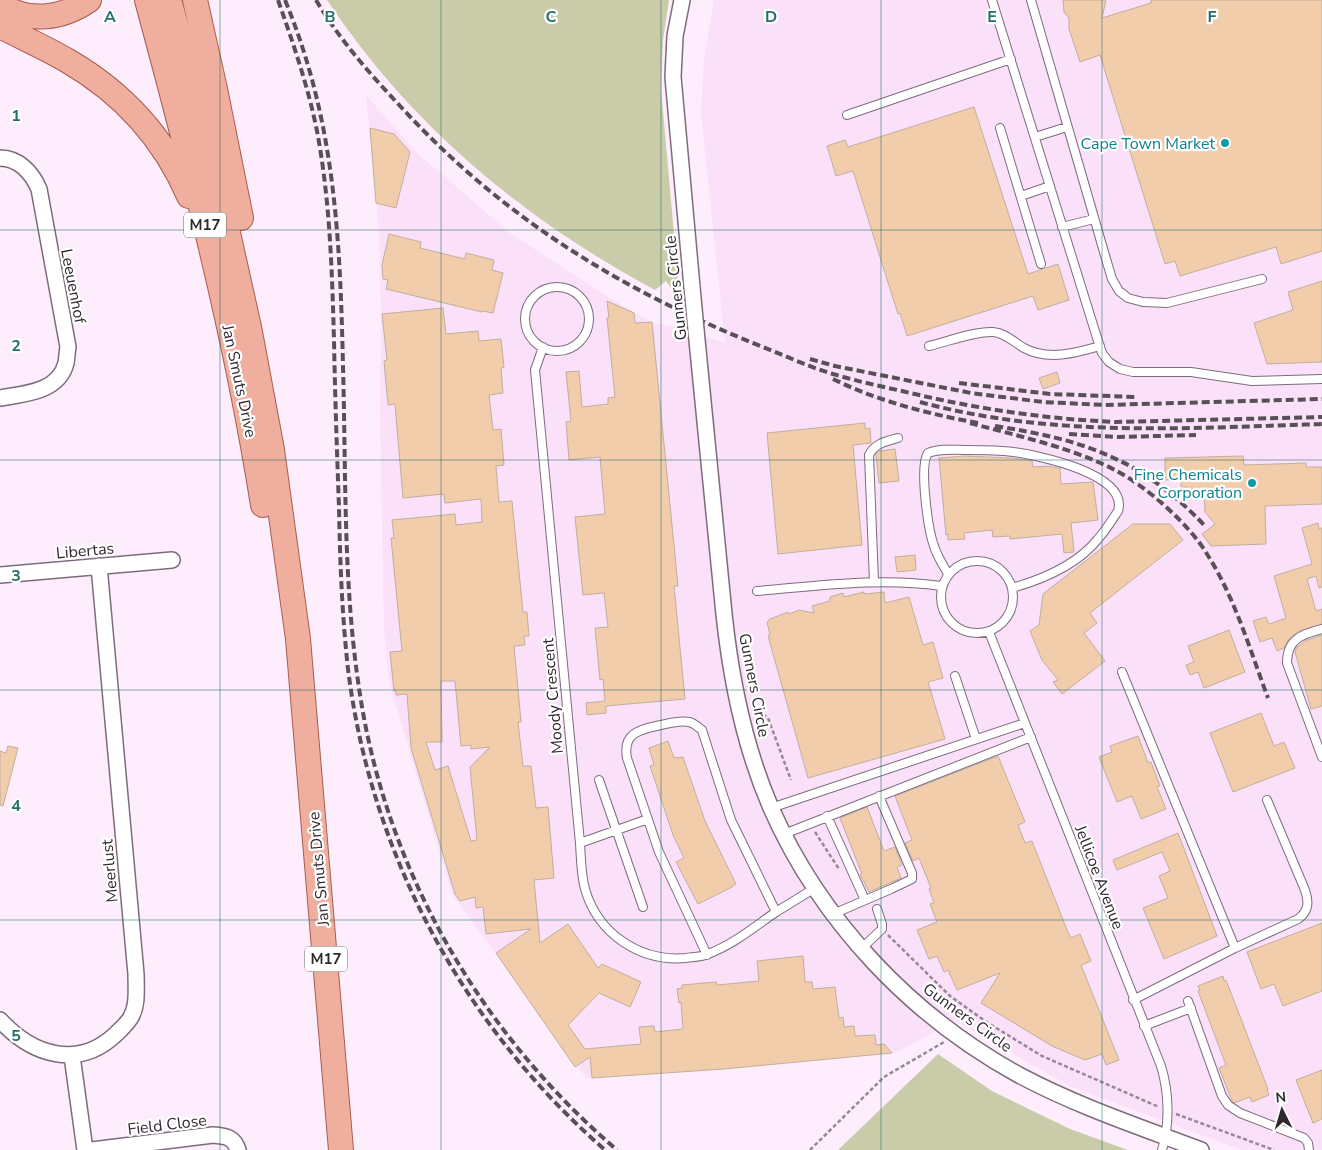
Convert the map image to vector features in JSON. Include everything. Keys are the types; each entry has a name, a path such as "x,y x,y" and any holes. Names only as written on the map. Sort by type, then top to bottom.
{"main road":[{"path":"0,5 24,15 44,17 74,10 89,0"},
{"name":"Jan Smuts Drive","path":"147,0 188,153 243,387 309,768"},
{"name":"Jan Smuts Drive","path":"169,0 207,139 249,327 272,450 298,639 341,1150"},
{"path":"195,0 215,89 244,237 252,293 258,380"},
{"path":"0,26 84,71 101,82 128,105 151,132 178,173 210,244"}],"street":[{"name":"Gunners Circle","path":"682,0 675,36 673,77 729,657 736,699 745,734 771,808 815,888 833,914 870,959 916,1004 982,1053 1020,1075 1164,1143 1201,1150"},
{"name":"Leeuenhof","path":"0,158 18,163 28,170 39,190 68,347 66,364 59,377 48,387 31,393 0,398"},
{"name":"Libertas","path":"0,575 172,560"},
{"name":"Meerlust","path":"0,1020 8,1029 30,1044 53,1054 72,1056 91,1050 108,1041 132,1017 136,998 136,974 99,566"},
{"path":"72,1056 85,1150"},
{"name":"Field Close","path":"92,1150 213,1135 226,1136 236,1143 238,1150"}],"lane":[{"path":"992,0 1102,353 1109,362 1120,369 1133,372 1191,372 1252,381 1322,379"},
{"path":"1031,0 1094,220 1112,279 1119,291 1128,298 1144,302 1167,303 1262,279"},
{"path":"847,114 1011,59"},
{"path":"1035,138 1067,127"},
{"path":"1000,128 1041,264"},
{"path":"1021,196 1050,186"},
{"path":"1062,227 1094,220"},
{"path":"550,288 562,288 573,291 581,298 587,308 589,318 585,334 573,347 564,350 551,350 543,347 534,341 528,331 525,320 527,308 533,298 550,288"},
{"path":"929,346 982,332 995,332 1004,335 1032,352 1042,354 1072,354 1100,346"},
{"name":"Moody Crescent","path":"543,347 535,370 585,889 604,925 619,940 636,950 654,957 675,959 707,955 736,941 776,912 815,888"},
{"path":"874,582 869,455 872,448 878,444 898,438"},
{"path":"948,574 934,549 928,520 924,464 928,453 949,450 1015,452 1056,461 1084,471 1106,482 1116,493 1120,506 1099,539 1070,563 1036,581 1012,588"},
{"path":"971,561 984,562 997,566 1006,576 1012,588 1013,602 1009,614 1001,625 989,632 976,634 963,631 951,624 944,613 940,600 942,586 948,574 958,566 971,561"},
{"path":"757,591 874,582 905,582 942,586"},
{"path":"1322,629 1298,637 1289,648 1287,654 1287,662 1322,757"},
{"name":"Jellicoe Avenue","path":"989,632 1165,1079 1164,1143"},
{"path":"1122,672 1235,948"},
{"path":"955,676 976,739"},
{"path":"707,955 659,852 627,758 626,749 628,742 632,735 640,729 690,722 702,730 732,820 776,912"},
{"path":"771,808 1025,722"},
{"path":"784,834 1031,737"},
{"path":"599,780 643,907"},
{"path":"833,914 911,881 912,877 879,796"},
{"path":"1133,1000 1235,948 1298,919 1306,912 1308,907 1305,890 1268,800"},
{"path":"827,816 865,900"},
{"path":"580,843 648,819"},
{"path":"862,949 882,929 876,909"},
{"path":"1144,1026 1189,1004 1222,1096 1228,1105 1240,1113 1304,1138 1308,1143 1309,1150"}],"path":[{"path":"752,706 768,718 791,780"},
{"path":"815,832 840,871"},
{"path":"882,929 950,996 988,1023 1042,1056 1166,1111 1274,1150"},
{"path":"810,1150 884,1077 956,1035"}],"shaded area":[{"path":"714,0 1322,0 1322,1150 1242,1150 1072,1087 955,1021 895,1053 586,1078 452,894 390,686 384,631 379,234 366,95 416,152 511,234 610,298 653,323 679,328 725,343 701,113 704,59"}],"green space":[{"path":"327,0 669,0 663,40 661,89 679,290 673,291 666,281 655,290 606,262 515,200 432,128 395,88"},
{"path":"938,1054 992,1091 1070,1129 1128,1150 838,1150"}],"building":[{"name":"Cape Town Market","path":"1063,0 1106,0 1102,18 1151,3 1151,0 1322,0 1322,251 1281,264 1276,247 1180,276 1175,261 1165,264 1100,55 1080,62 1069,29 1069,18 1064,12"},
{"path":"974,107 1028,274 1058,264 1069,300 1038,310 1033,296 907,336 900,313 898,314 853,171 836,176 827,146 845,140 848,147"},
{"path":"370,128 394,134 410,152 396,208 376,203"},
{"path":"389,234 421,242 420,248 465,259 466,253 494,260 492,270 503,273 493,313 386,289 388,280 383,279 382,265"},
{"path":"1322,281 1322,362 1267,364 1254,323 1293,310 1288,292"},
{"path":"607,301 634,313 635,323 652,322 678,586 674,586 685,699 606,706 606,713 587,715 586,703 605,701 603,679 600,680 595,628 608,627 604,593 583,595 575,517 605,514 600,457 569,460 566,422 571,421 566,372 579,371 582,407 608,404 608,398 615,397"},
{"path":"443,308 446,334 478,331 479,341 501,339 504,367 501,368 503,393 489,395 493,430 501,429 504,465 496,466 499,502 512,501 523,612 527,612 529,636 524,636 525,645 514,646 521,722 518,722 523,766 531,766 536,808 548,807 554,878 534,880 540,943 568,924 598,968 602,964 641,982 630,1007 599,993 568,1025 585,1049 641,1044 639,1027 654,1026 655,1032 683,1029 681,1002 679,1003 677,989 682,988 682,985 716,982 717,985 759,981 757,961 803,956 805,982 812,982 813,989 835,987 839,1018 843,1017 844,1027 854,1026 855,1036 875,1035 876,1045 884,1044 892,1053 724,1069 592,1078 590,1057 575,1067 496,953 531,929 486,934 483,907 476,908 475,897 460,901 455,894 411,748 407,694 396,695 396,691 394,691 390,652 402,651 391,538 394,538 392,520 455,514 456,525 482,522 481,499 445,503 444,494 403,498 395,404 388,405 384,361 387,360 382,314","holes":["441,681 455,681 461,746 471,745 471,749 490,747 470,767 477,840 471,841 448,766 435,770 426,742 442,742"]},
{"path":"1057,372 1060,383 1043,389 1039,378"},
{"path":"865,423 865,429 870,428 871,443 853,445 862,545 778,554 767,433"},
{"path":"895,449 899,481 879,483 876,454 880,451"},
{"path":"964,456 1012,458 1032,461 1033,467 1051,466 1060,468 1061,484 1093,482 1098,520 1071,523 1074,552 1064,553 1062,534 1010,539 1010,536 993,537 992,530 964,533 965,539 948,540 939,458"},
{"name":"Fine Chemicals Corporation","path":"1243,456 1244,465 1306,463 1306,467 1322,467 1322,504 1265,506 1266,544 1211,546 1202,534 1215,524 1205,512 1204,491 1187,491 1187,487 1181,487 1181,479 1165,480 1165,458"},
{"path":"1318,523 1319,529 1322,528 1322,587 1319,588 1316,576 1307,579 1316,611 1322,609 1322,624 1299,631 1289,639 1284,648 1277,651 1272,638 1260,642 1253,621 1266,617 1269,624 1286,618 1274,576 1312,564 1302,528"},
{"path":"1133,524 1170,524 1183,540 1090,613 1097,623 1084,633 1105,661 1062,694 1053,682 1058,680 1042,660 1030,631 1039,625 1043,594"},
{"path":"915,555 916,570 897,572 895,557"},
{"path":"864,592 864,594 884,592 885,603 909,597 923,645 933,642 943,678 928,682 945,739 808,778 768,636 770,635 767,622 788,612 789,614 799,610 814,613 812,606 830,601 830,597 843,593 844,597"},
{"path":"1229,630 1245,672 1204,688 1198,672 1190,675 1186,665 1194,662 1188,646"},
{"path":"1322,635 1322,706 1311,709 1295,652 1297,647 1305,641"},
{"path":"1261,713 1274,746 1284,742 1295,768 1233,792 1210,733"},
{"path":"1138,736 1148,763 1151,762 1160,786 1157,787 1166,809 1141,819 1132,796 1117,802 1099,757 1112,752 1110,746"},
{"path":"668,741 674,758 683,757 705,821 736,884 698,904 676,862 684,858 673,835 650,766 654,765 649,748"},
{"path":"8,746 18,748 3,806 0,805 0,751 6,753"},
{"path":"998,756 1025,822 1018,825 1025,843 1032,841 1067,930 1071,938 1080,934 1091,961 1081,965 1119,1060 1106,1065 1102,1054 1085,1060 1052,1046 981,1003 1000,973 957,990 948,970 944,972 937,956 929,959 917,930 937,922 930,904 934,903 929,889 931,888 919,858 913,861 905,843 912,840 895,796"},
{"path":"867,807 884,851 895,847 902,865 897,867 901,878 869,892 860,874 862,874 840,818"},
{"path":"1178,833 1217,936 1164,959 1143,908 1168,898 1159,876 1170,871 1162,852 1117,870 1113,860"},
{"path":"1322,923 1322,991 1283,1006 1274,984 1261,989 1247,952"},
{"path":"1223,976 1268,1089 1269,1095 1252,1102 1250,1097 1234,1103 1232,1101 1219,1068 1226,1065 1198,991 1200,990 1198,986"},
{"path":"1322,1070 1322,1119 1313,1123 1296,1080"}],"railway":[{"path":"278,0 295,48 309,98 317,131 325,183 331,261 341,568 346,649 360,738 378,805 402,870 432,933 468,993 509,1049 554,1102 605,1150"},
{"path":"285,0 302,45 315,90 332,180 340,271 346,527 350,608 359,688 372,755 391,820 416,882 446,942 482,999 522,1053 567,1104 617,1150"},
{"path":"316,0 335,29 378,82 440,147 481,184 568,248 614,276 661,302 763,347 815,368 859,381 955,403 1008,412 1116,422 1322,417"},
{"path":"810,359 835,366 971,393 1043,402 1105,405 1322,399"},
{"path":"833,379 868,394 904,406 978,423"},
{"path":"959,383 1050,394 1136,397"},
{"path":"920,402 970,413 1070,426 1170,428 1322,424"},
{"path":"970,423 1044,443 1098,462 1140,486 1178,518 1199,542 1226,588 1268,698"},
{"path":"995,426 1057,438 1110,456 1159,484 1206,527"},
{"path":"1069,434 1117,437 1196,435"}],"place":[{"name":"Cape Town Market","path":"1225,143"},
{"name":"Fine Chemicals Corporation","path":"1252,483"}]}
